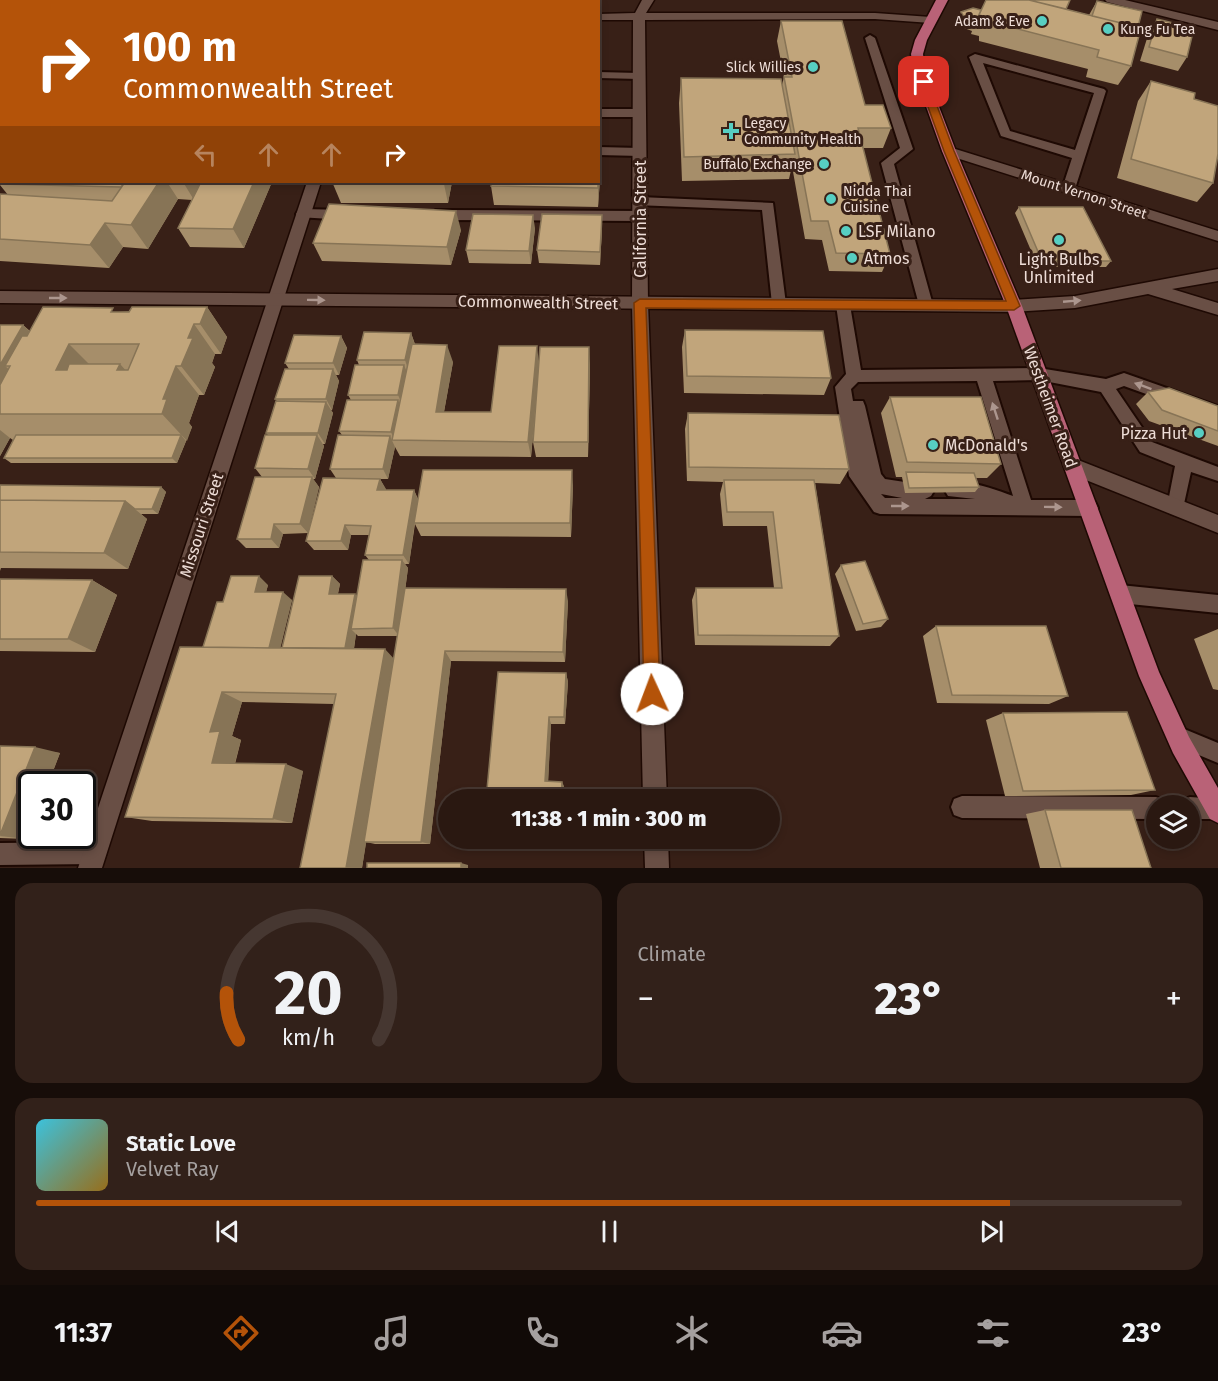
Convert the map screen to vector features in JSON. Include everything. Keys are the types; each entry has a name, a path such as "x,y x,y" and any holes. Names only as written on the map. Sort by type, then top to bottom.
{"main road":[{"name":"Westheimer Road","path":"942,0 917,54 919,70 949,151 1014,306 1150,676 1178,736 1218,810"}],"street":[{"name":"California Street","path":"648,0 639,16 640,303 655,789"},
{"path":"1111,0 1218,26"},
{"path":"600,17 875,16 931,20"},
{"name":"Mount Vernon Street","path":"949,151 1218,236"},
{"name":"Missouri Street","path":"92,860 314,183"},
{"name":"Commonwealth Street","path":"0,297 1014,306 1075,302 1218,275"},
{"path":"1145,290 1181,297 1218,309"},
{"path":"1073,466 1218,524"},
{"path":"656,849 657,868"}],"lane":[{"path":"870,38 907,149 887,163 926,305"},
{"path":"1069,189 1100,91 975,57 1005,133 1079,156"},
{"path":"600,75 639,76"},
{"path":"600,113 639,113"},
{"path":"600,151 640,152"},
{"path":"427,215 768,206 779,304"},
{"path":"303,214 358,215"},
{"path":"843,305 854,376"},
{"path":"1089,508 880,506 858,476 843,387 854,376 1039,374 1106,386 1124,379 1218,413"},
{"path":"983,375 1022,507"},
{"path":"1106,386 1146,447 1218,474"},
{"path":"1176,507 1184,462"},
{"path":"1120,594 1218,604"},
{"path":"1178,736 1218,753"},
{"path":"962,807 1146,808"},
{"path":"1200,809 1218,810"},
{"path":"0,854 92,860"}],"building":[{"path":"986,0 1029,0 1141,28 1131,66 1097,57 1099,50 987,21 987,17 979,15"},
{"path":"1029,0 1070,0 1066,9"},
{"path":"1097,1 1142,11 1138,27 1092,16"},
{"path":"973,8 981,10 975,24 967,22 961,12"},
{"path":"1157,19 1194,28 1187,57 1149,47"},
{"path":"781,21 842,21 865,105 883,105 891,128 858,128 890,254 836,253 828,221 811,221 784,77 792,77"},
{"name":"Legacy Community Health","path":"681,78 781,79 795,154 684,157"},
{"path":"1151,81 1195,93 1194,99 1218,106 1218,154 1213,183 1131,159"},
{"path":"0,183 124,183 121,187"},
{"path":"124,183 158,183 131,225 105,223 90,245 0,239 0,194 112,201"},
{"path":"200,183 254,183 233,229 178,228"},
{"path":"334,183 444,183 444,184"},
{"path":"492,183 598,183 598,188 491,186"},
{"path":"329,204 456,211 447,247 313,243"},
{"name":"Light Bulbs Unlimited","path":"1019,207 1083,207 1111,261 1042,261"},
{"path":"473,214 533,215 529,251 466,250"},
{"path":"542,214 602,215 600,252 537,250"},
{"path":"43,307 113,308 111,312 129,312 132,307 207,307 200,324 194,324 188,338 193,338 181,366 176,366 163,399 167,399 162,414 0,414 0,385 10,366 5,366 22,336 27,336","holes":["69,344 139,344 128,370 117,370 120,364 69,364 67,370 56,370"]},
{"path":"0,325 23,325 0,365"},
{"path":"685,330 823,331 831,378 687,376"},
{"path":"364,332 411,333 405,360 357,360"},
{"path":"294,335 341,336 333,363 285,363"},
{"path":"412,344 447,345 436,412 491,412 499,346 537,346 528,442 392,440"},
{"path":"540,347 589,347 588,442 533,442"},
{"path":"355,365 404,365 398,395 348,395"},
{"path":"285,369 333,369 326,399 275,399"},
{"path":"1169,388 1218,406 1218,431 1162,410 1148,392"},
{"name":"McDonald's","path":"890,397 981,397 1001,464 907,462"},
{"path":"347,400 398,400 391,432 339,431"},
{"path":"276,401 326,402 318,433 266,433"},
{"path":"688,413 839,415 849,469 689,467"},
{"path":"16,435 181,435 172,458 4,458"},
{"path":"265,435 317,435 308,469 255,468"},
{"path":"338,435 390,436 383,469 330,469"},
{"path":"423,470 572,470 570,523 414,523"},
{"path":"906,472 974,473 979,487 909,488"},
{"path":"255,477 312,477 300,524 274,524 271,539 237,539"},
{"path":"323,478 380,479 377,490 414,490 403,555 365,555 371,526 345,525 341,541 306,541"},
{"path":"724,480 814,480 839,636 698,635 696,588 782,588 773,512 727,512"},
{"path":"0,485 161,487 152,509 135,509 125,501 0,500"},
{"path":"0,500 125,501 104,553 0,552"},
{"path":"363,560 402,560 393,628 351,629"},
{"path":"865,561 888,619 863,624 841,565"},
{"path":"231,576 259,576 255,592 283,592 269,648 203,647 217,602 223,602"},
{"path":"299,576 332,576 329,594 355,594 345,648 282,648"},
{"path":"0,579 92,580 68,639 0,639"},
{"path":"405,588 566,589 563,652 445,651 421,842 364,842"},
{"path":"936,626 1046,626 1068,696 952,695"},
{"path":"180,647 385,649 346,868 300,868 336,694 222,692 210,732 220,731 212,763 286,764 273,819 125,817"},
{"path":"498,672 566,673 564,717 549,717 545,781 562,782 562,789 487,789"},
{"path":"1127,712 1155,790 1023,791 1003,713"},
{"path":"0,746 35,747 25,771 18,771 18,790 0,835"},
{"path":"1045,810 1132,810 1151,868 1061,868"},
{"path":"367,863 461,863 461,868 367,868"}],"place":[{"name":"Adam & Eve","path":"1042,21"},
{"name":"Kung Fu Tea","path":"1108,29"},
{"name":"Slick Willies","path":"813,67"},
{"name":"Legacy Community Health","path":"731,131"},
{"name":"Buffalo Exchange","path":"824,164"},
{"name":"Nidda Thai Cuisine","path":"831,199"},
{"name":"LSF Milano","path":"846,231"},
{"name":"Light Bulbs Unlimited","path":"1059,240"},
{"name":"Atmos","path":"852,258"},
{"name":"Pizza Hut","path":"1199,433"},
{"name":"McDonald's","path":"933,445"}],"route":[{"path":"652,694 640,303 1014,306 949,151 924,82"}]}
